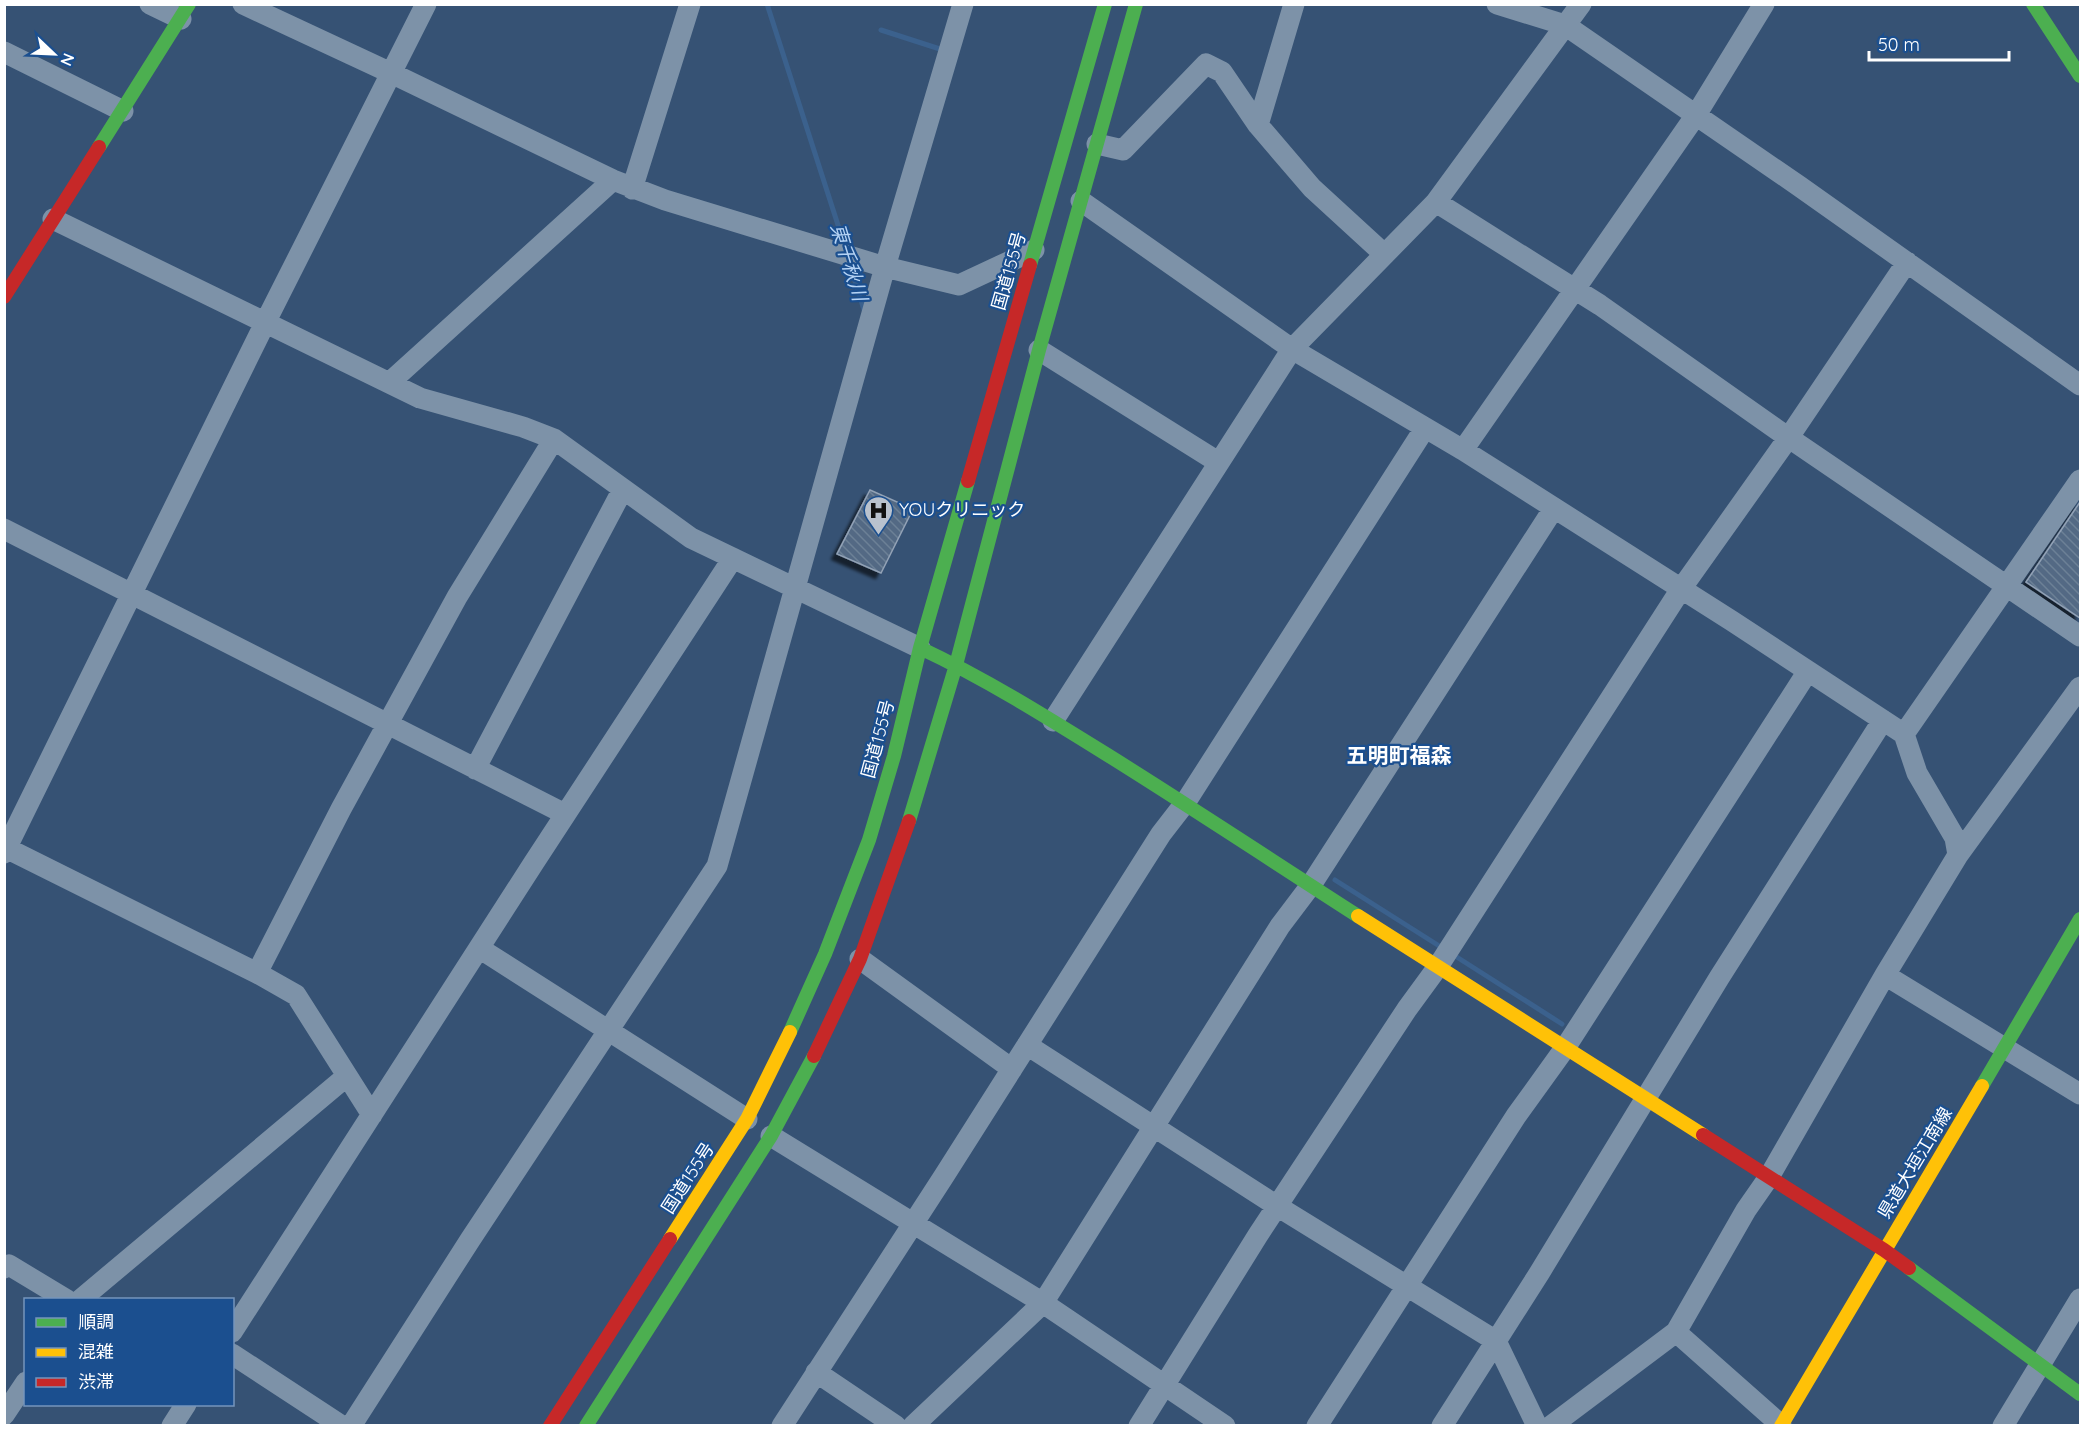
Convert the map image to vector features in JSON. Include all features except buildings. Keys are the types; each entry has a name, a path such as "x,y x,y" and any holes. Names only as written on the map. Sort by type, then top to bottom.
{"main road":[{"name":"国道155号","path":"550,1425 747,1119 777,1061 825,954 869,840 894,756 920,648 1106,4"},
{"path":"586,1425 771,1136 808,1069 860,959 900,850 956,665 1039,350 1136,4"},
{"path":"2033,4 2080,76"},
{"path":"4,297 185,12"},
{"path":"920,648 956,665 1053,721 1185,803 1437,968 1884,1250 2080,1394"},
{"name":"県道大垣江南線","path":"1781,1425 2080,919"}],"street":[{"path":"150,4 185,12"},
{"path":"243,4 622,184 885,267 959,285 1034,249"},
{"path":"372,1114 296,995 257,973 6,850 266,322 426,4"},
{"path":"389,383 622,184 690,4"},
{"path":"351,1425 717,866 885,267 963,4"},
{"path":"1258,125 1294,4"},
{"path":"1497,4 1565,25 1908,262 2080,386"},
{"path":"1053,721 1292,349 1436,202 1581,4"},
{"path":"1463,450 1696,115 1764,4"},
{"path":"4,52 123,111"},
{"path":"1097,144 1123,150 1206,64 1222,72 1258,125 1312,188 1384,254"},
{"path":"1081,201 1292,349 1463,450 1904,734 1917,773 1955,838 1959,855"},
{"path":"1436,202 1574,288 2080,636"},
{"path":"53,219 420,398 523,427 554,439 691,538 920,648"},
{"path":"1139,1425 1277,1206 1407,1009 1437,968 1681,589 1789,437 1908,262"},
{"path":"1039,350 1218,462"},
{"path":"782,1425 1161,834 1185,803 1425,428"},
{"path":"257,973 341,809 457,597 554,439"},
{"path":"1904,734 2080,480"},
{"path":"475,769 623,489"},
{"path":"913,1425 1043,1303 1280,926 1311,885 1554,508"},
{"path":"4,529 565,814"},
{"path":"234,1329 565,814 733,558"},
{"path":"1317,1425 1516,1116 1565,1048 1808,671"},
{"path":"1551,1425 1676,1332 1746,1210 1769,1177 1886,975 1959,855 2080,687"},
{"path":"1442,1425 1540,1272 1643,1099 1883,720"},
{"path":"479,948 747,1119"},
{"path":"860,959 1012,1069"},
{"path":"1886,975 2080,1094"},
{"path":"1027,1045 1277,1206 1496,1341 1537,1425"},
{"path":"81,1298 347,1076"},
{"path":"771,1136 1043,1303 1225,1425"},
{"path":"4,1268 9,1265 65,1298"},
{"path":"2003,1425 2080,1299"},
{"path":"1676,1332 1781,1425"},
{"path":"234,1355 342,1425"},
{"path":"816,1372 896,1425"},
{"path":"4,1415 24,1385"},
{"path":"172,1425 185,1406"}],"waterway":[{"name":"東千秋川","path":"767,4 846,250"},
{"path":"881,30 943,50 943,52"},
{"name":"東千秋川","path":"849,262 864,310"},
{"path":"1335,880 1444,949"},
{"path":"1452,954 1562,1024"}],"traffic: fast":[{"path":"99,147 189,4"},
{"path":"1030,265 1105,4"},
{"path":"909,821 956,665 1039,350 1136,4"},
{"path":"2033,4 2080,76"},
{"path":"790,1032 825,954 869,840 894,756 920,648 968,481"},
{"path":"920,648 991,685 1060,726 1358,916"},
{"path":"1982,1086 2080,919"},
{"path":"586,1426 771,1136 814,1056"},
{"path":"1909,1268 2080,1394"}],"traffic: slow":[{"path":"1358,916 1703,1135"},
{"path":"670,1239 747,1119 790,1032"},
{"path":"1781,1426 1982,1086"}],"traffic: jam":[{"path":"4,297 99,147"},
{"path":"968,481 1030,265"},
{"path":"814,1056 860,959 909,821"},
{"path":"1703,1135 1909,1268"},
{"path":"550,1426 670,1239"}],"place":[{"name":"YOUクリニック","path":"878,536"}],"district":[{"name":"五明町福森","path":"1399,756"}]}
